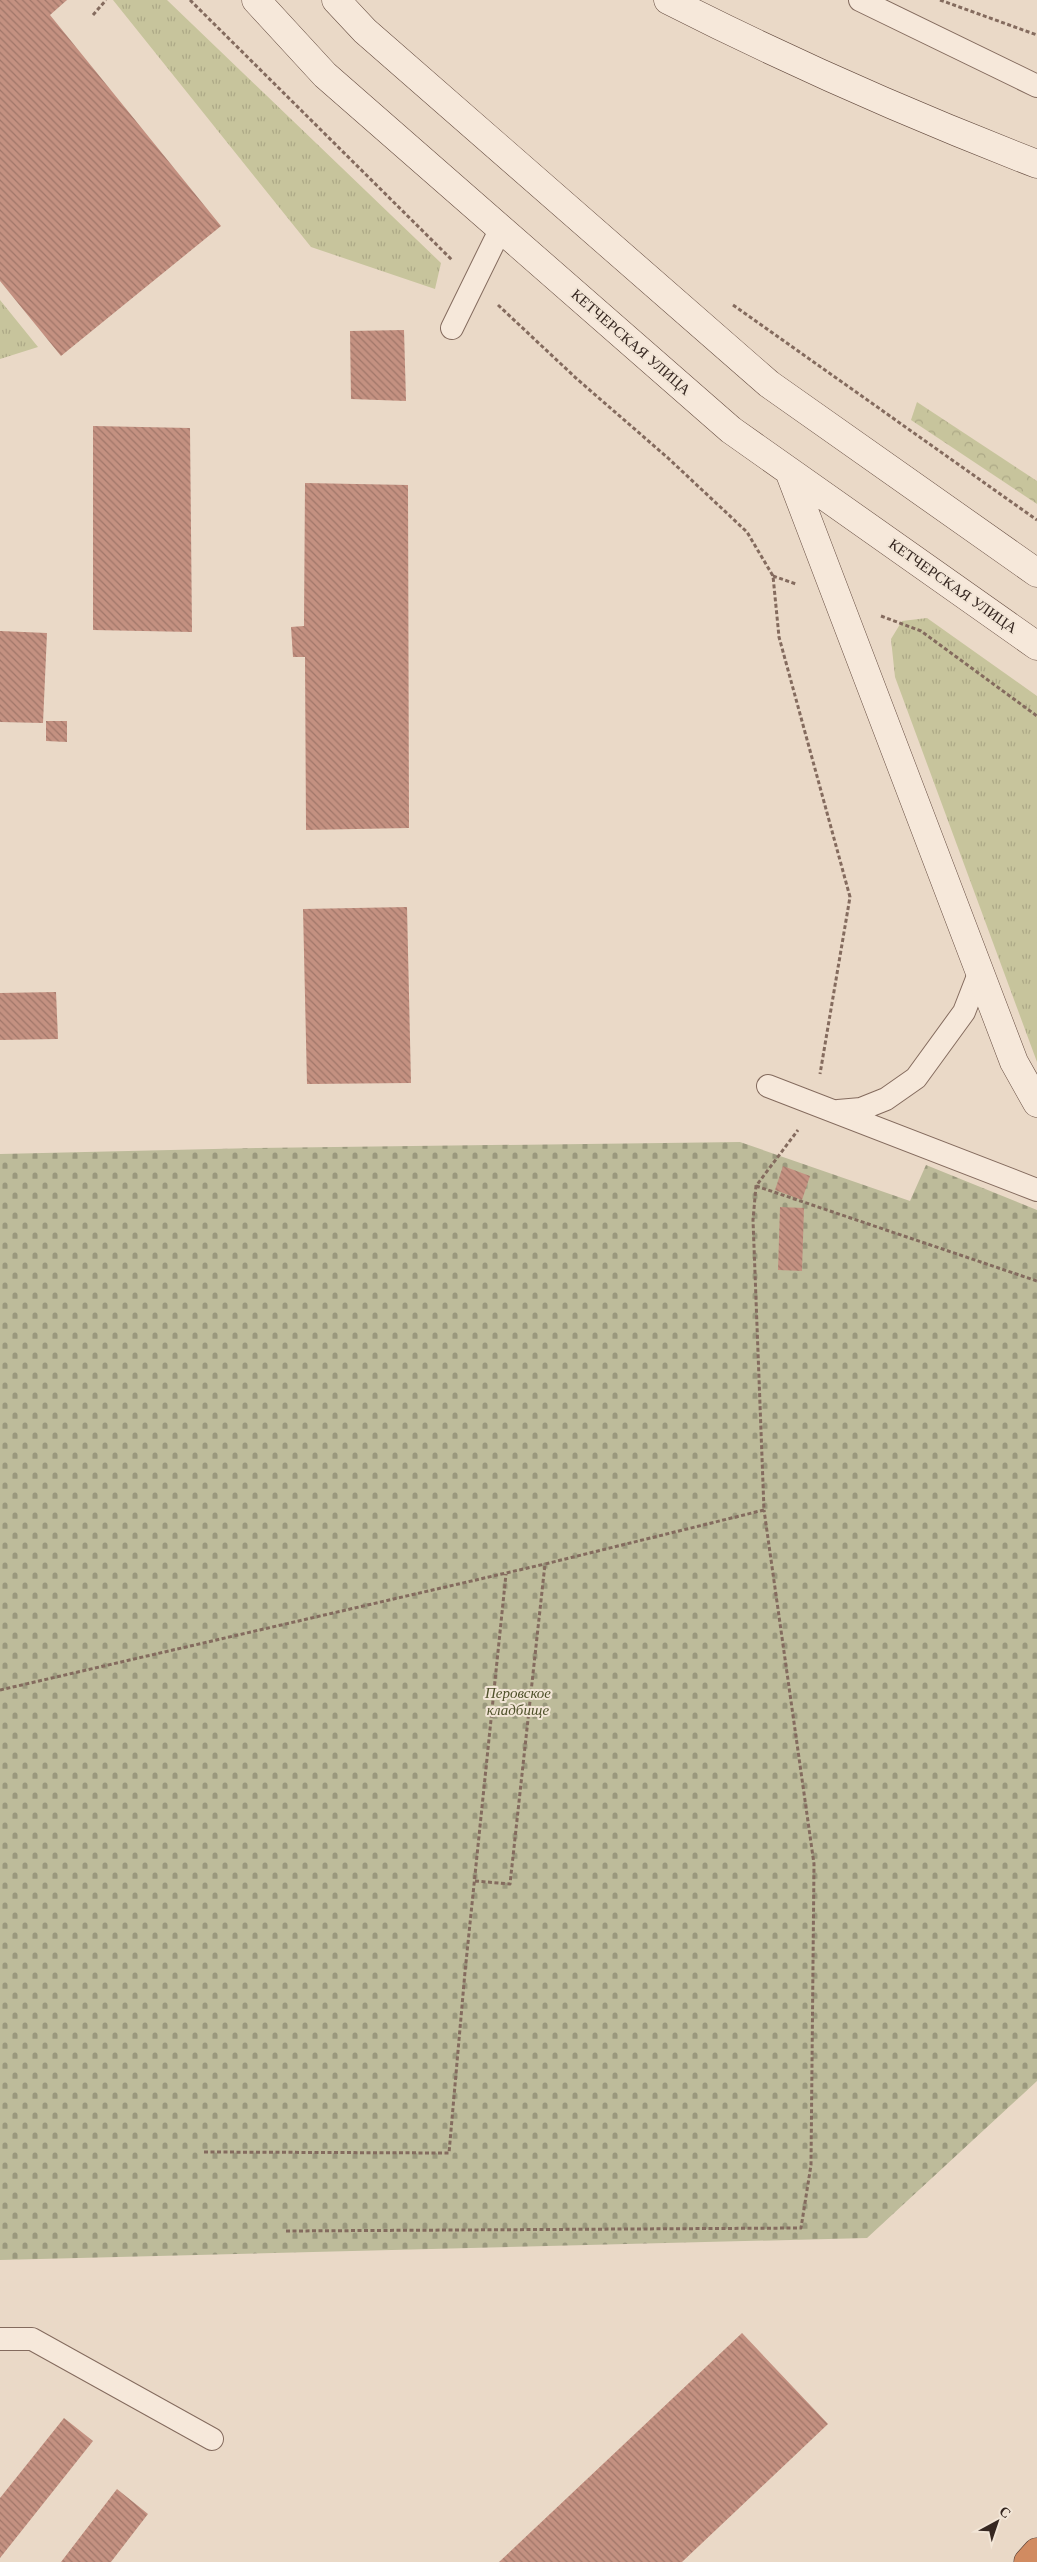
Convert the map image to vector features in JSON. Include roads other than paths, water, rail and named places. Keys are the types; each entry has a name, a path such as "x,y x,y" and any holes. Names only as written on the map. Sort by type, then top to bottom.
{"highway":[{"path":"1028,2562 1037,2552"}],"main road":[{"name":"КЕТЧЕРСКАЯ УЛИЦА","path":"256,0 325,76 731,430 1037,646"},
{"path":"336,0 365,31 769,384 1037,573"},
{"path":"668,0 737,34 982,142 1037,164"},
{"path":"789,470 1014,1062 1037,1103"}],"lane":[{"path":"860,0 1037,86"},
{"path":"452,328 501,228"},
{"path":"824,1107 861,1109 886,1099 916,1078 964,1012 980,972"},
{"path":"768,1086 1037,1190"},
{"path":"0,2339 32,2339 212,2439"}],"park label":[{"name":"Перовское кладбище","path":"518,1702"}]}
